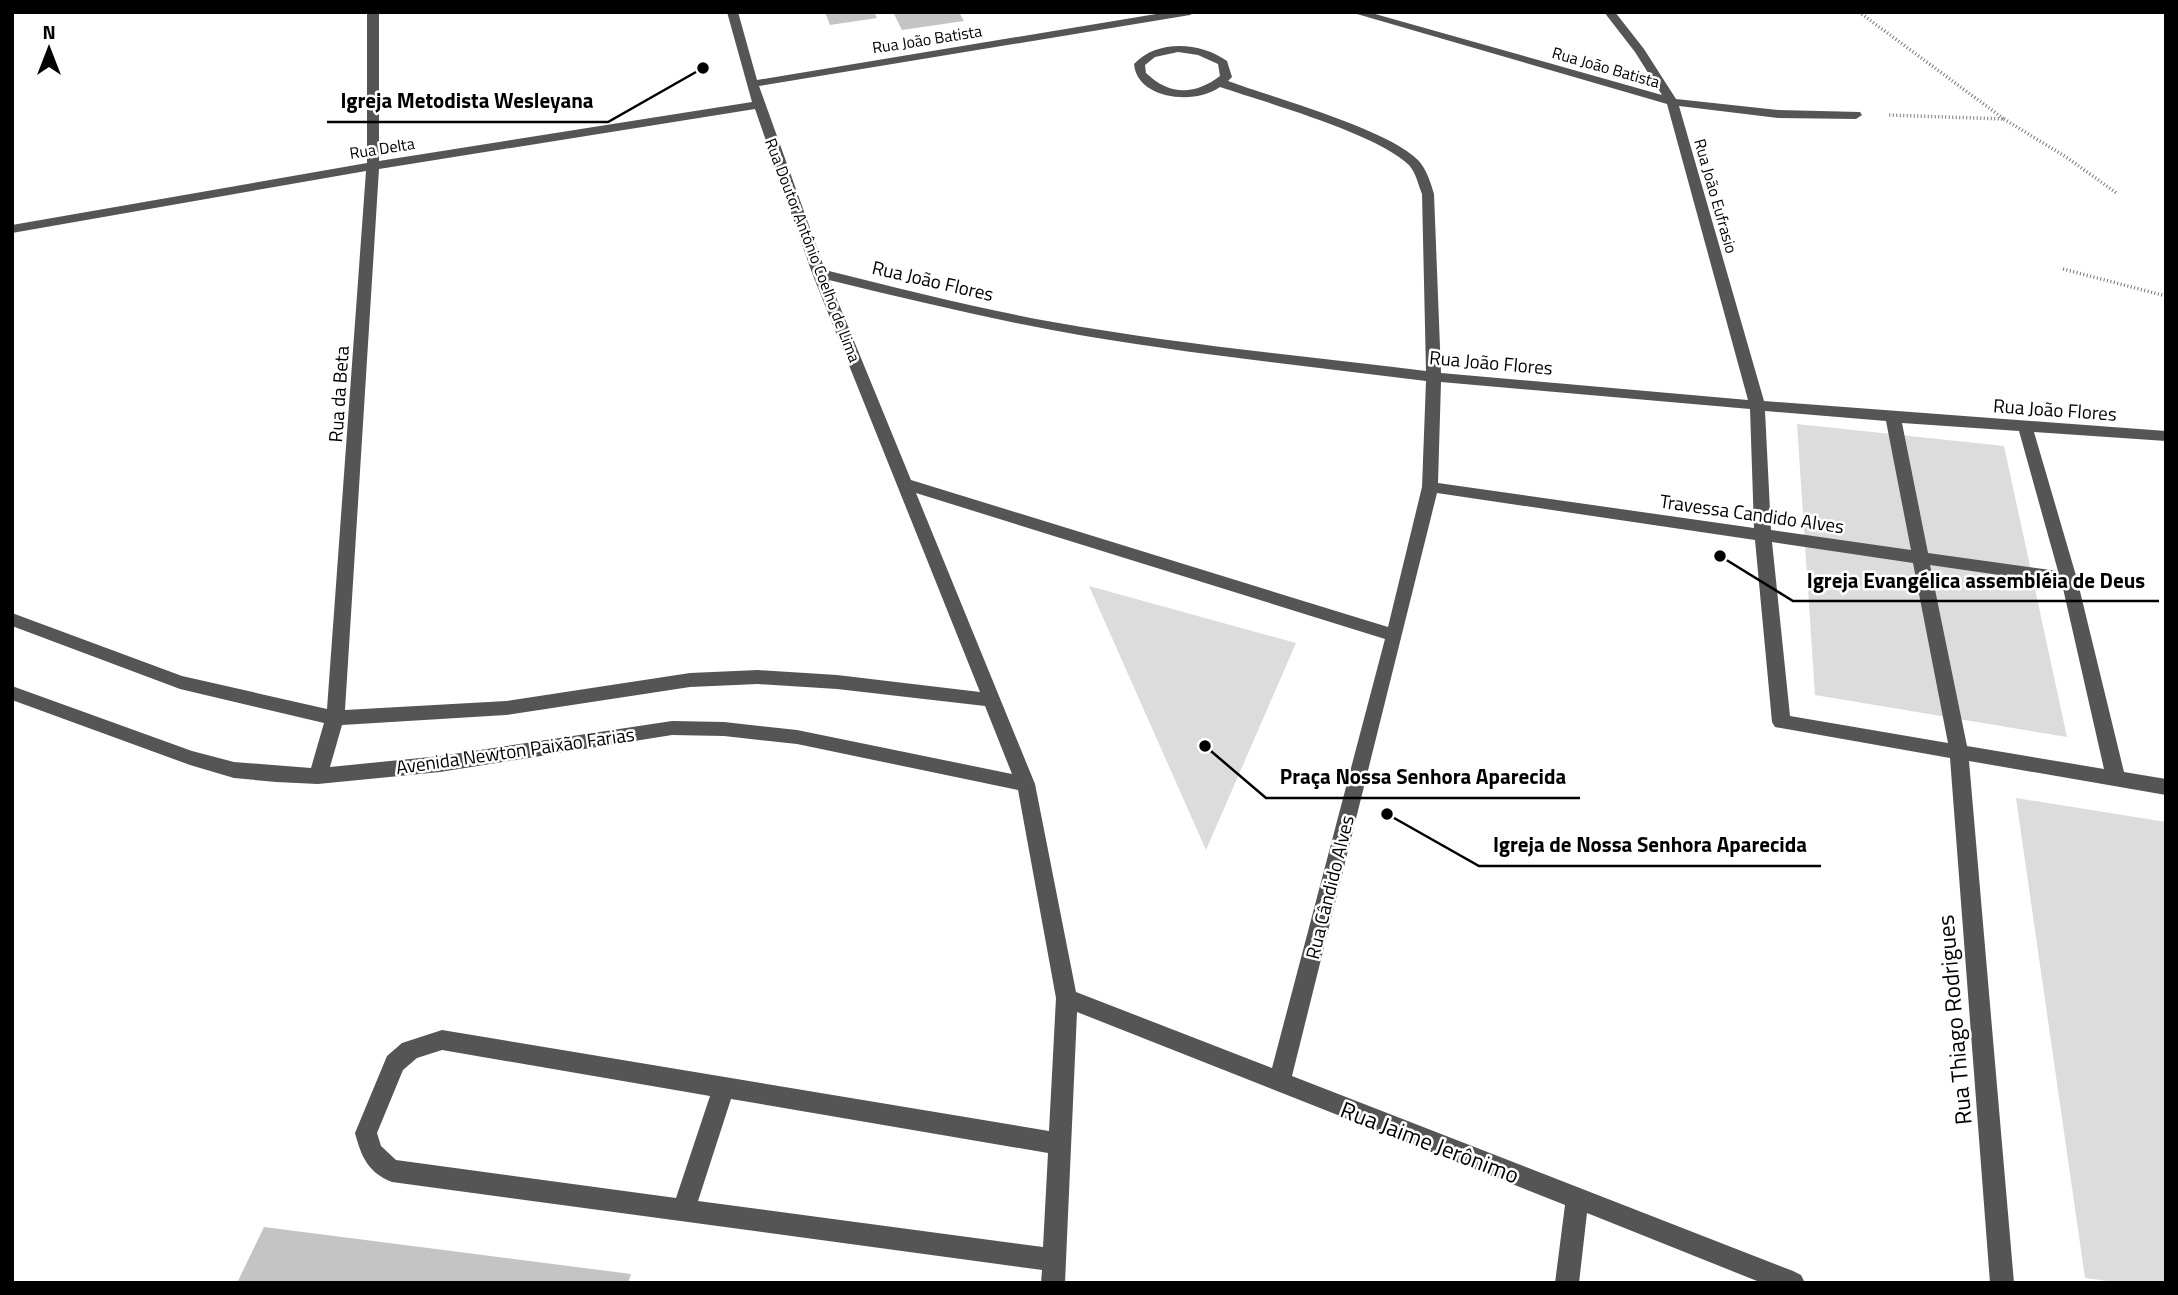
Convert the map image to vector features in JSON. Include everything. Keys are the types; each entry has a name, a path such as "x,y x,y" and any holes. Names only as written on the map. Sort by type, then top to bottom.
{"street":[{"name":"Rua da Beta","path":"318,776 335,718 373,166 373,12"},
{"name":"Rua Doutor Antônio Coelho de Lima","path":"732,12 758,104 819,273 1026,784 1067,998"},
{"name":"Rua João Batista","path":"752,84 1191,12"},
{"name":"Rua João Batista","path":"1354,12 1672,102 1778,114 1856,115"},
{"name":"Rua João Eufrasio","path":"1609,12 1640,51 1672,102 1757,404 1763,536 1782,722 1959,752"},
{"path":"1165,50 1205,52 1223,63 1226,77 1221,83 1197,93 1166,92 1143,81 1138,74 1138,66 1153,54 1165,50"},
{"name":"Rua Cândido Alves","path":"1221,83 1360,132 1411,160 1420,170 1428,194 1434,377 1430,486 1417,547 1279,1083"},
{"name":"Rua Delta","path":"12,229 373,166 758,104"},
{"name":"Rua João Flores","path":"819,273 947,305 1052,326 1131,339 1434,377 1893,417 2166,436"},
{"name":"Rua Thiago Rodrigues","path":"1893,417 1959,752 2002,1283"},
{"path":"2025,426 2069,579 2116,779"},
{"path":"905,484 1394,635"},
{"name":"Travessa Candido Alves","path":"1430,486 2069,579"},
{"path":"12,619 180,682 335,718 506,708 690,680 758,677 837,682 992,700"},
{"name":"Avenida Newton Paixão Farias","path":"12,693 190,758 223,767 276,774 318,776 440,764 672,728 724,729 797,737 1026,784"},
{"path":"1959,752 2166,787"},
{"path":"1060,1144 442,1040 410,1050 395,1063 366,1133 371,1152 392,1171 683,1210 1054,1271 1067,998"},
{"name":"Rua Jaime Jerônimo","path":"1067,998 1793,1283"},
{"path":"683,1210 724,1087"},
{"path":"1566,1283 1577,1200"}],"path":[{"path":"1858,12 2004,119 2066,157 2118,194"},
{"path":"1856,115 1915,114 2004,119"},
{"path":"2063,269 2166,296"}],"shaded area":[{"path":"1797,424 2004,446 2067,737 1815,695"},
{"path":"1089,586 1296,643 1206,850"},
{"path":"2016,798 2166,822 2166,1283 2122,1283 2085,1278"}],"building":[{"path":"825,12 874,12 877,18 830,25"},
{"path":"893,12 959,12 964,21 902,30"},
{"path":"264,1227 631,1274 628,1283 237,1283"}],"place":[{"name":"Igreja Metodista Wesleyana","path":"703,68"},
{"name":"Igreja Evangélica assembléia de Deus","path":"1720,556"},
{"name":"Praça Nossa Senhora Aparecida","path":"1205,746"},
{"name":"Igreja de Nossa Senhora Aparecida","path":"1387,814"}]}
